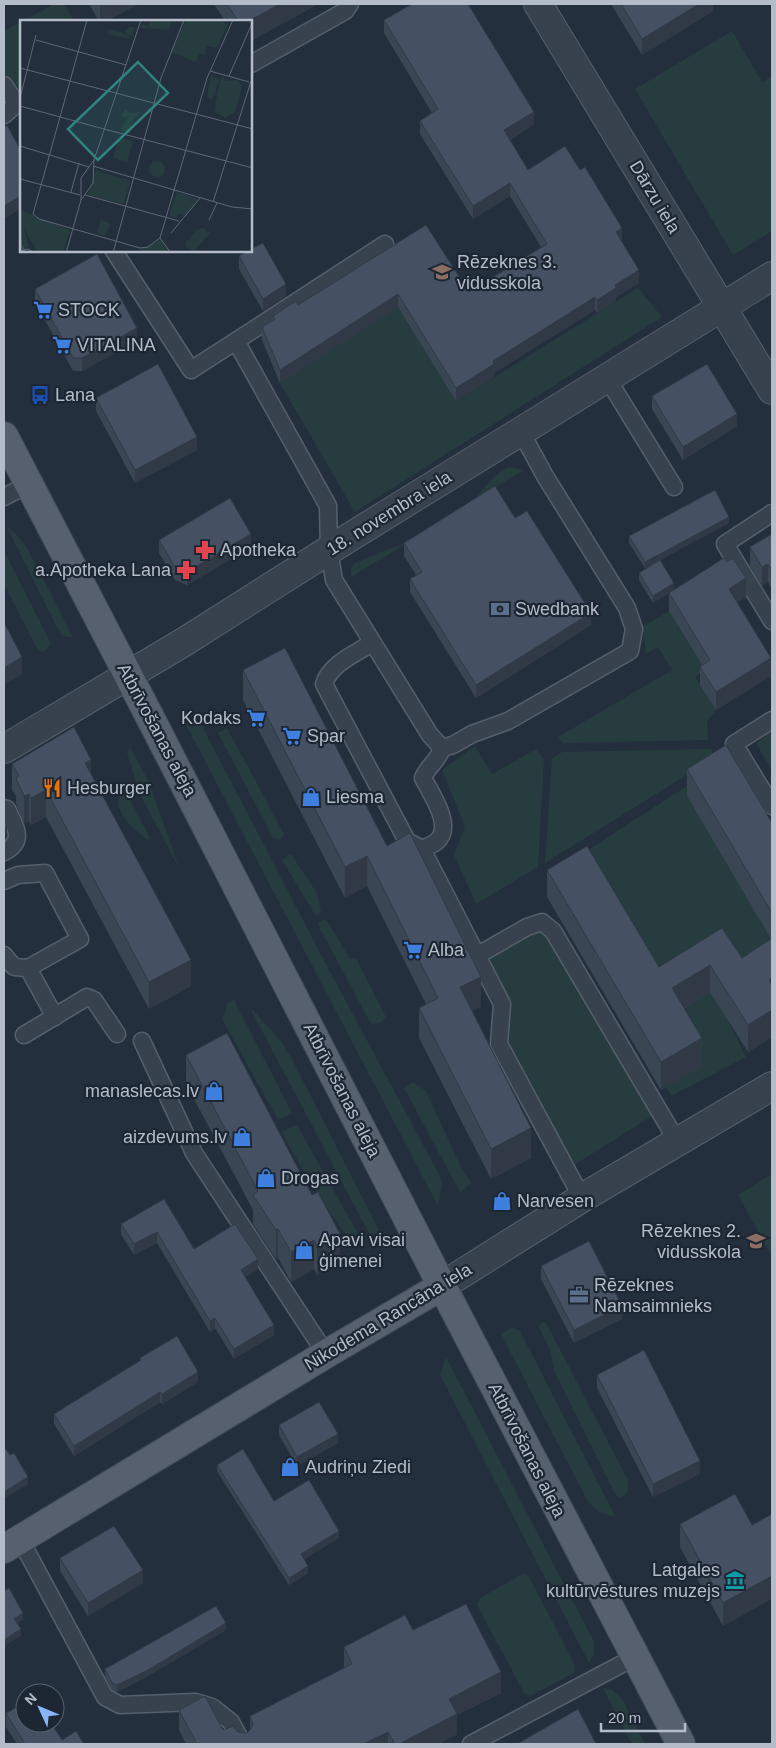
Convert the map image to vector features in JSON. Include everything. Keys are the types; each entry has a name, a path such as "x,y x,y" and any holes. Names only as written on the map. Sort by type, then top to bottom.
{"main road":[{"name":"Atbrīvošanas aleja","path":"4,436 442,1286 681,1744"},
{"name":"Nikodema Rancāna iela","path":"12,1544 442,1286"}],"street":[{"name":"Dārzu iela","path":"538,4 772,390"},
{"name":"18. novembra iela","path":"4,749 127,674 184,642 772,276"},
{"name":"Nikodema Rancāna iela","path":"442,1286 582,1198 772,1086"}],"lane":[{"path":"252,63 345,11 350,4"},
{"path":"4,85 19,106 4,115"},
{"path":"115,252 191,370 385,244"},
{"path":"236,341 328,506 329,550 334,580 430,735 442,748"},
{"path":"607,378 674,487"},
{"path":"442,748 453,745 472,734 508,722 630,651 634,629 627,608 520,432"},
{"path":"4,497 29,484"},
{"path":"772,513 725,544 772,621"},
{"path":"372,643 333,669 326,676 324,684 407,841 422,849 478,955 502,1004 499,1044 582,1198"},
{"path":"772,720 734,744 772,806"},
{"path":"422,849 438,841 444,828 443,816 423,778 425,772 440,755 442,748"},
{"path":"4,808 7,809 18,832 17,841 10,849 4,852"},
{"path":"4,881 18,875 45,872 80,939 28,968 14,967 4,955"},
{"path":"478,955 527,927 542,922 553,931 677,1141"},
{"path":"28,968 55,1017"},
{"path":"24,1035 87,998 94,1000 117,1034"},
{"path":"142,1041 194,1153 326,1354"},
{"path":"12,1544 105,1698 120,1706 196,1702 212,1707 231,1722 243,1744"},
{"path":"471,1744 635,1656"}],"green space":[{"path":"50,4 64,4 73,20 24,20 51,6"},
{"path":"20,23 20,89 4,73 4,31"},
{"path":"732,31 762,82 772,76 772,231 733,255 635,89"},
{"path":"638,288 662,317 355,512 280,383 399,306 456,401"},
{"path":"509,467 524,470 474,500 494,477"},
{"path":"6,525 26,546 73,637 61,635"},
{"path":"412,540 351,577 351,568 355,563"},
{"path":"4,551 51,644 42,652 36,647 4,584"},
{"path":"669,611 705,670 695,677 716,710 707,722 708,740 563,743 558,737 672,670 658,647 646,654 642,627"},
{"path":"183,719 196,722 202,726 328,968 441,1178 442,1185 438,1206"},
{"path":"227,728 284,834 280,840 273,838 218,733"},
{"path":"772,731 772,771 756,743"},
{"path":"475,746 492,774 536,749 544,760 538,867 476,904 454,855 465,827 442,770"},
{"path":"130,747 149,782 179,868 139,792 127,752"},
{"path":"711,749 714,758 545,863 552,759 562,752"},
{"path":"701,777 772,938 726,1016 746,1057 671,1096 666,1087 701,1066 580,855"},
{"path":"123,791 128,796 150,838 148,840 138,833 123,816 118,804"},
{"path":"291,854 317,893 321,911 316,916 282,860"},
{"path":"326,919 350,959 356,958 386,1017 380,1023 371,1024 317,923"},
{"path":"542,922 660,1111 566,1170 499,1044 502,1004 478,955"},
{"path":"234,1000 292,1113 278,1120 222,1019 228,1003"},
{"path":"253,1010 281,1041 292,1059 382,1236 376,1239 371,1237 252,1012"},
{"path":"413,1082 426,1091 461,1167 471,1183 460,1192 404,1088"},
{"path":"297,1125 359,1236 360,1248 347,1236 330,1212 281,1132"},
{"path":"772,1174 772,1256 738,1195"},
{"path":"543,1322 546,1323 628,1480 626,1493 620,1498 615,1494 554,1371 550,1349 539,1328 539,1325"},
{"path":"513,1327 520,1331 615,1516 599,1511 587,1500 501,1334"},
{"path":"446,1357 594,1642 594,1654 589,1663 440,1375"},
{"path":"524,1573 529,1577 575,1665 574,1673 530,1696 524,1693 477,1605 480,1598"},
{"path":"603,1688 612,1690 621,1697 645,1744 632,1744"}],"building":[{"path":"227,4 280,4 251,20 237,20"},
{"path":"412,4 468,4 534,112 504,130 528,170 565,146 580,170 585,167 622,228 616,232 639,270 615,285 616,288 597,300 595,297 493,361 494,364 456,388 398,294 280,370 262,327 275,319 273,316 296,301 298,305 426,225 469,292 547,244 510,183 473,206 420,121 438,109 384,20"},
{"path":"621,4 699,4 642,39"},
{"path":"7,125 20,149 20,197 4,206 4,127"},
{"path":"263,243 286,284 263,299 239,256 245,252 252,252 252,248"},
{"path":"97,254 137,328 82,358 73,358 35,289"},
{"path":"158,364 197,437 135,470 96,398"},
{"path":"707,364 737,414 683,447 652,396"},
{"name":"Swedbank","path":"495,486 515,518 527,511 591,613 476,685 410,579 422,572 404,543"},
{"path":"715,490 729,517 645,562 629,536"},
{"name":"Apotheka","path":"230,498 251,534 187,572 175,567 159,540"},
{"path":"772,534 772,571 768,564 762,567 750,547"},
{"path":"724,558 727,562 733,558 746,578 729,589 771,658 716,692 700,667 710,660 669,593"},
{"path":"660,560 674,583 653,596 639,573"},
{"path":"4,622 22,657 4,668"},
{"path":"285,648 387,846 410,833 481,977 460,987 531,1128 491,1149 419,1008 438,998 367,856 345,867 243,670"},
{"path":"74,727 91,760 85,763 191,960 149,982 46,790 31,798 29,794 24,796 16,778 19,776 12,764"},
{"path":"726,745 772,823 772,913 687,769"},
{"path":"587,846 659,967 722,928 742,958 772,938 772,977 769,980 772,985 772,1010 748,1025 710,965 672,988 702,1038 661,1062 547,870"},
{"path":"227,1033 312,1195 318,1192 340,1234 317,1246 314,1240 291,1252 278,1229 276,1230 253,1195 258,1191 186,1055"},
{"path":"164,1199 194,1249 235,1224 258,1259 241,1270 274,1325 234,1349 215,1318 210,1321 157,1232 134,1244 121,1224"},
{"name":"Rēzeknes Namsaimnieks","path":"589,1241 622,1306 574,1330 541,1266"},
{"path":"177,1336 198,1372 162,1394 160,1392 74,1446 54,1414"},
{"path":"644,1350 700,1461 653,1484 597,1375"},
{"path":"319,1402 338,1434 297,1457 279,1425"},
{"path":"6,1449 10,1455 14,1453 28,1477 4,1492 4,1451"},
{"path":"243,1449 274,1501 309,1480 339,1531 301,1554 308,1566 289,1578 217,1465"},
{"name":"Latgales kultūrvēstures muzejs","path":"735,1494 752,1525 772,1514 772,1576 723,1603 680,1524"},
{"path":"114,1526 143,1570 88,1603 60,1558"},
{"path":"9,1588 23,1613 14,1619 21,1629 4,1640 4,1591"},
{"path":"466,1604 501,1672 449,1699 457,1714 399,1744 395,1744 388,1732 363,1744 197,1744 179,1710 205,1696 223,1730 233,1726 238,1732 247,1733 253,1724 250,1716 352,1664 344,1647 405,1615 413,1630"},
{"path":"216,1606 226,1623 148,1670 117,1685 112,1683 105,1669"},
{"path":"15,1708 15,1728 6,1713"},
{"path":"578,1709 596,1744 517,1744"},
{"path":"76,1731 84,1744 25,1744 18,1733 57,1733 62,1740"}],"place":[{"name":"Rēzeknes 3. vidusskola","path":"442,272"},
{"name":"STOCK","path":"43,310"},
{"name":"VITALINA","path":"62,345"},
{"name":"Lana","path":"40,395"},
{"name":"Apotheka","path":"205,550"},
{"name":"a.Apotheka Lana","path":"186,570"},
{"name":"Swedbank","path":"500,609"},
{"name":"Kodaks","path":"256,718"},
{"name":"Spar","path":"292,736"},
{"name":"Hesburger","path":"52,788"},
{"name":"Liesma","path":"311,797"},
{"name":"Alba","path":"413,950"},
{"name":"manaslecas.lv","path":"214,1091"},
{"name":"aizdevums.lv","path":"242,1137"},
{"name":"Drogas","path":"266,1178"},
{"name":"Narvesen","path":"502,1201"},
{"name":"Rēzeknes 2. vidusskola","path":"756,1241"},
{"name":"Apavi visai ģimenei","path":"304,1250"},
{"name":"Rēzeknes Namsaimnieks","path":"579,1295"},
{"name":"Audriņu Ziedi","path":"290,1467"},
{"name":"Latgales kultūrvēstures muzejs","path":"735,1580"}]}
